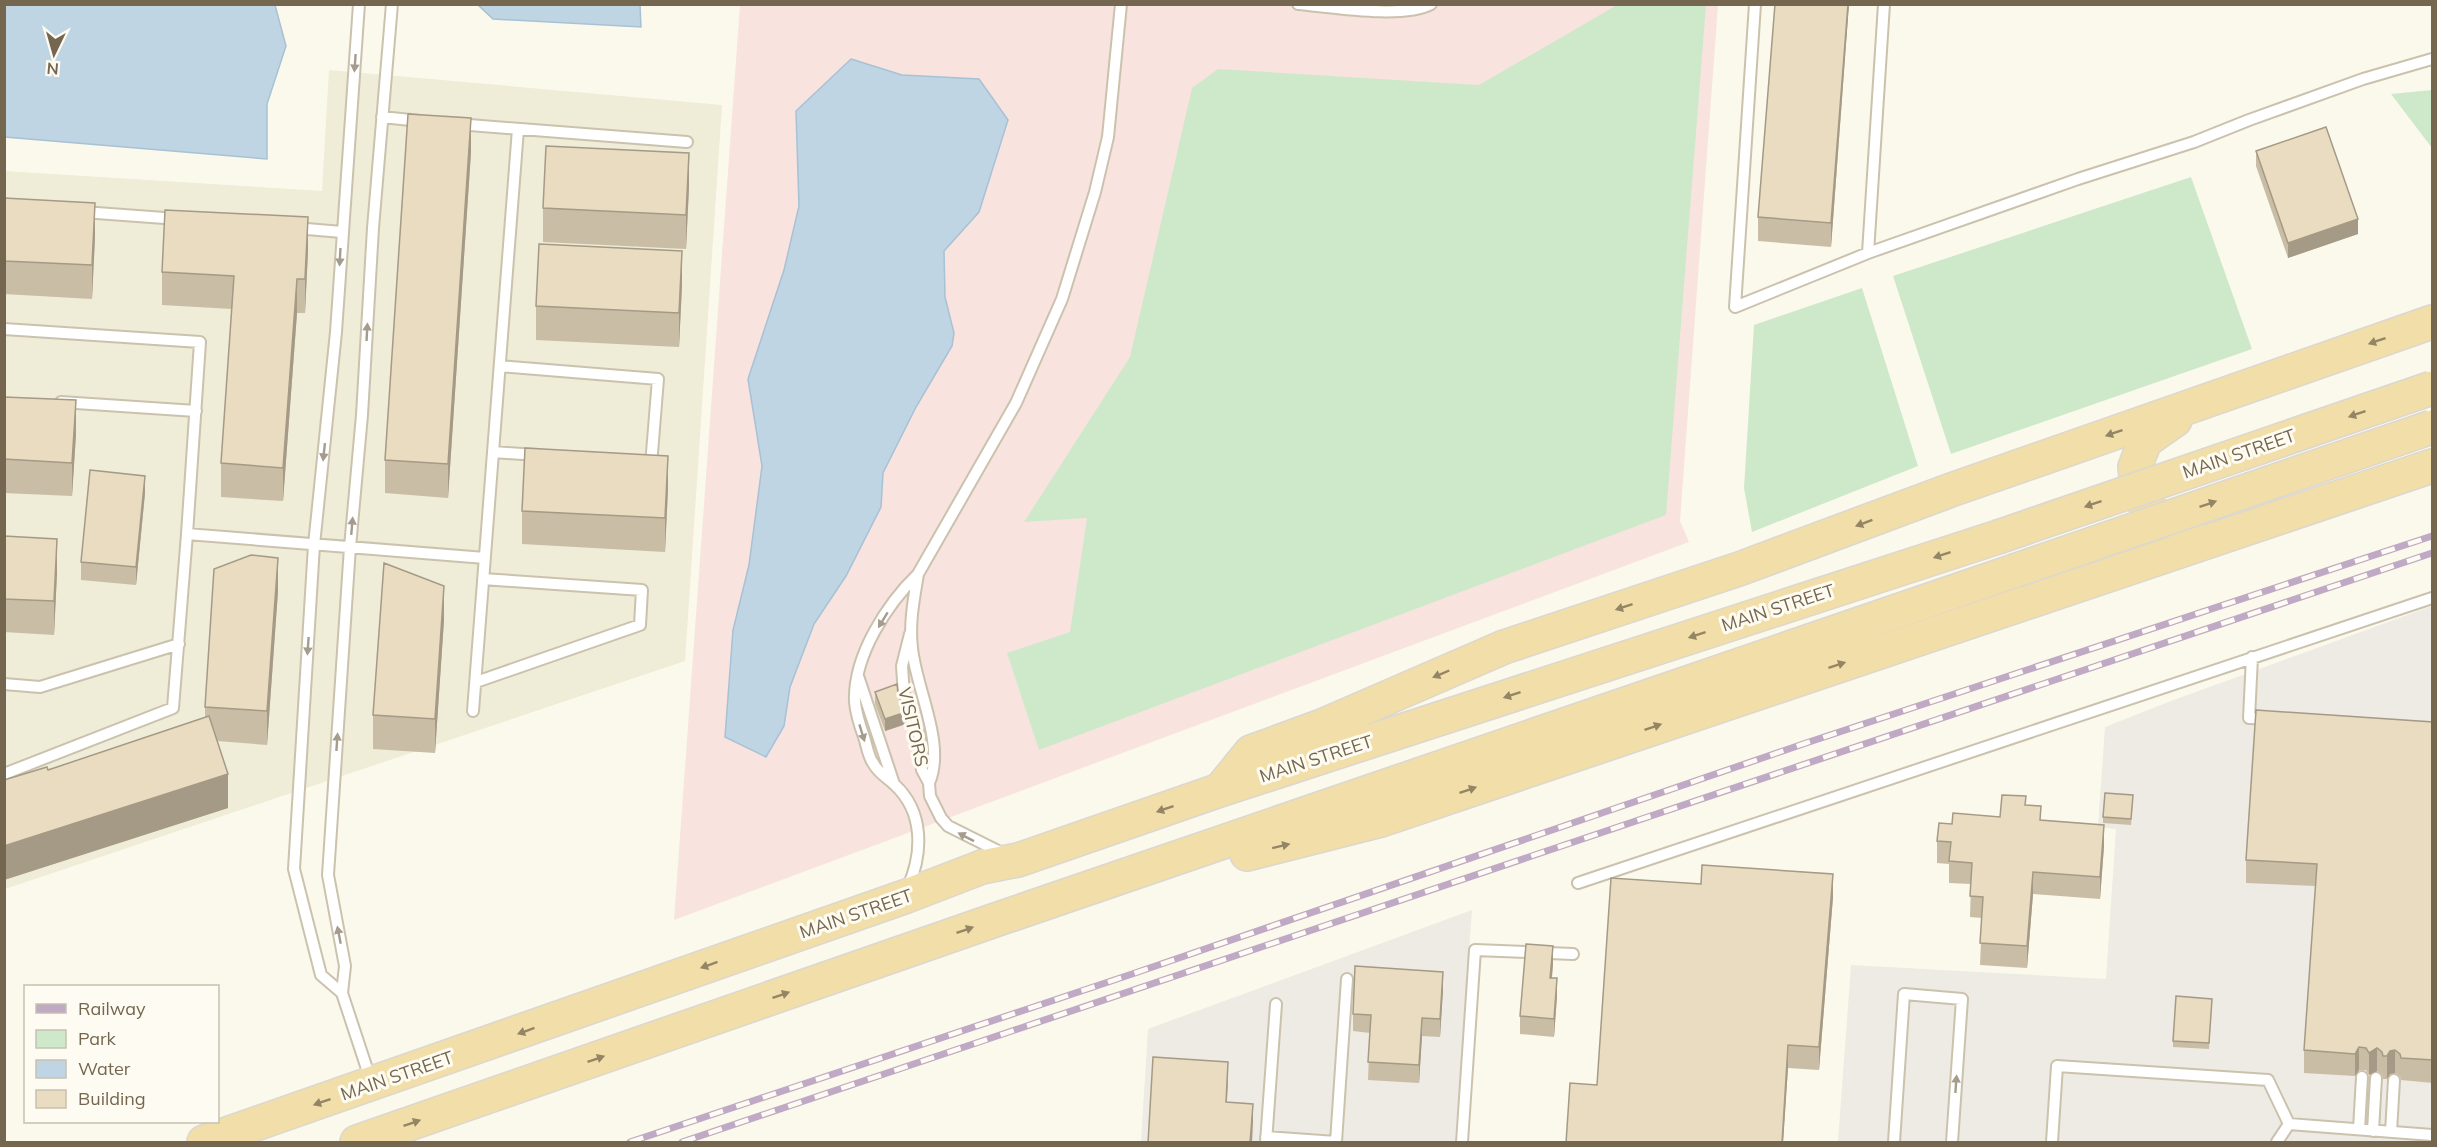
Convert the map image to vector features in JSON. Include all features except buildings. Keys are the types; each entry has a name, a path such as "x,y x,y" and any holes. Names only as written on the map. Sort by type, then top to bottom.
{"highway":[{"path":"1220,790 1251,753 1322,726 1504,647 1739,569 1940,494 2433,322"},
{"name":"MAIN STREET","path":"204,1143 904,897 981,867 1018,860 1220,790 1998,537 2433,388"},
{"path":"2196,405 2145,441 2135,467 2138,495 2157,517 2196,533 2293,514"},
{"name":"MAIN STREET","path":"357,1143 1001,918 2433,427"},
{"path":"1001,918 1381,820 2433,466"}],"lane":[{"path":"342,993 321,975 294,869 315,544 336,332 359,4"},
{"path":"372,1085 342,993 345,966 328,875 350,547 392,4"},
{"path":"904,897 915,868 919,844 916,818 910,802 894,784 885,778 871,760 856,714 855,689 862,657 904,588 918,574 1016,403 1062,299 1093,202 1108,136 1121,4"},
{"path":"1298,4 1395,12 1416,11 1431,4"},
{"path":"1755,4 1735,307 1868,254 2078,179 2194,142 2362,79 2433,59"},
{"path":"1868,254 1884,4"},
{"path":"382,117 428,121"},
{"path":"451,123 687,142"},
{"path":"473,711 518,129"},
{"path":"74,211 190,220"},
{"path":"283,228 342,232"},
{"path":"4,329 200,342 173,708 4,774"},
{"path":"500,366 658,379 651,465 640,464"},
{"path":"52,401 196,411"},
{"path":"493,452 550,456"},
{"path":"187,534 485,558"},
{"path":"918,574 910,634 922,698 933,737 934,771 929,783 930,796 940,818 948,826 1018,860"},
{"path":"476,682 640,625 642,590 483,579"},
{"path":"1578,884 2433,598"},
{"name":"VISITORS","path":"910,634 902,666 904,692 919,735 922,770 929,783"},
{"path":"4,684 40,687 179,644"},
{"path":"2252,657 2249,718 2281,720"},
{"path":"910,802 930,796"},
{"path":"1462,1143 1475,950 1573,954"},
{"path":"1276,1004 1266,1140 1336,1143 1347,979"},
{"path":"1894,1143 1904,994 1962,999 1952,1143"},
{"path":"2052,1143 2057,1066 2268,1080 2289,1124"},
{"path":"2359,1129 2362,1077"},
{"path":"2373,1131 2376,1078"},
{"path":"2391,1132 2394,1080"},
{"path":"2289,1124 2433,1136"},
{"path":"2277,1143 2289,1124"}],"shaded area":[{"path":"740,5 1718,5 1680,521 1689,542 674,920"},
{"path":"329,70 722,105 685,661 5,889 4,171 322,191"},
{"path":"2432,606 2432,1142 1838,1142 1851,965 2106,979 2116,829 2098,827 2105,727"},
{"path":"1472,910 1455,1142 1141,1142 1148,1029"}],"green space":[{"path":"1617,5 1706,5 1666,515 1039,750 1007,653 1070,632 1087,518 1024,522 1130,357 1192,88 1218,69 1479,85"},
{"path":"2432,90 2432,148 2391,94"},
{"path":"2191,177 2252,349 1951,454 1893,276"},
{"path":"1862,288 1918,466 1752,532 1744,488 1754,325"}],"water":[{"path":"4,5 275,5 286,46 267,104 267,159 5,137"},
{"path":"478,5 640,5 641,27 493,19"},
{"path":"851,59 902,75 979,79 1008,120 979,212 944,251 945,297 954,333 952,346 916,407 883,473 881,507 846,576 814,624 790,687 784,726 766,757 725,737 733,630 749,565 762,466 748,379 784,270 799,206 796,111"}],"railway":[{"path":"630,1142 1135,973 1806,743 2432,536"},
{"path":"682,1142 2432,553"}]}
